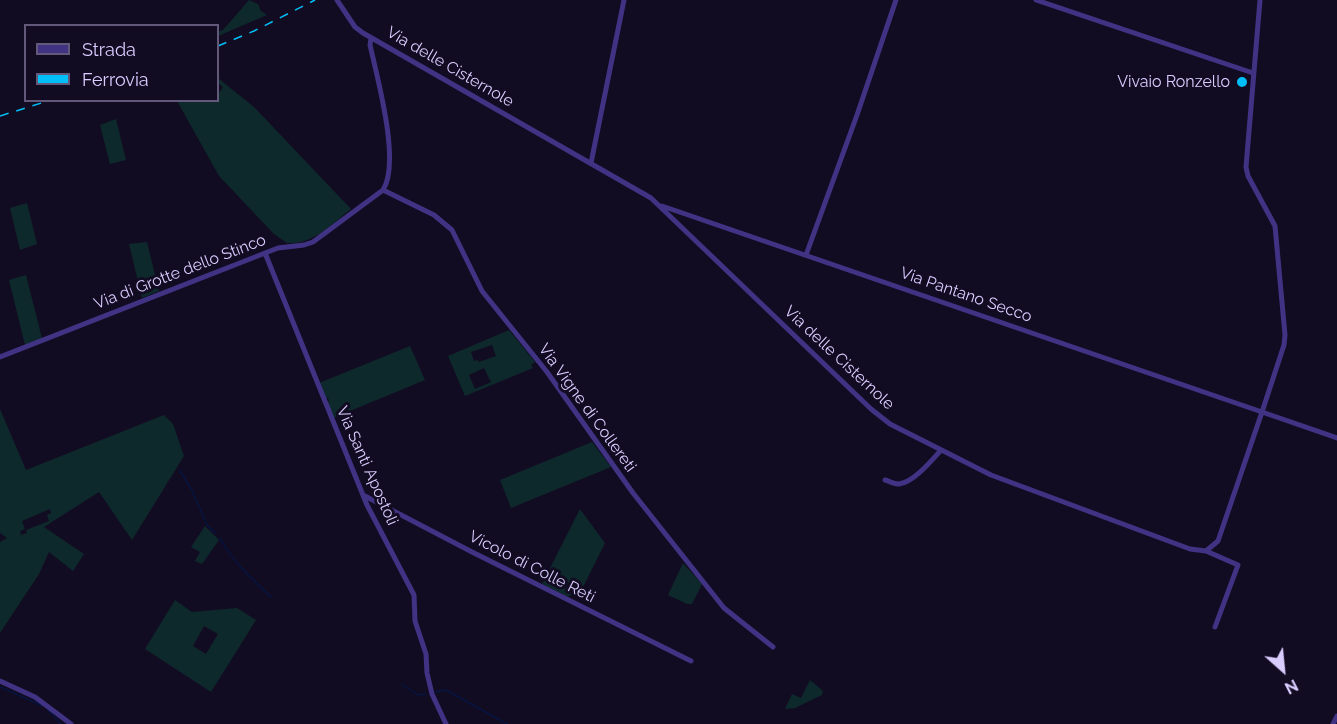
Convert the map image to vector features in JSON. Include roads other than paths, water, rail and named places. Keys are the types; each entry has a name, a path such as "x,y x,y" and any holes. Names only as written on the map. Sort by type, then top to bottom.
{"street":[{"name":"Via delle Cisternole","path":"338,0 355,27 371,38 651,198 863,402 890,424 991,475 1190,549 1206,551 1238,565 1215,627"},
{"path":"591,163 624,0"},
{"path":"806,255 896,0"},
{"path":"1036,0 1252,73"},
{"path":"1206,551 1218,541 1284,345 1285,335 1275,226 1248,176 1246,167 1252,73 1260,0"},
{"path":"371,38 370,45 388,128 387,178 383,190"},
{"name":"Via di Grotte dello Stinco","path":"0,357 278,248 313,242 383,190"},
{"name":"Via Vigne di Collereti","path":"383,190 434,215 452,230 482,291 547,372 633,493 724,608 773,647"},
{"name":"Via Pantano Secco","path":"660,206 1262,412"},
{"name":"Via Santi Apostoli","path":"265,253 362,494 414,595 415,621 426,654 427,673 432,694 446,724"},
{"path":"1262,412 1337,438"},
{"path":"885,480 902,483 921,471 941,450"},
{"name":"Vicolo di Colle Reti","path":"362,494 691,661"},
{"path":"0,681 39,699 71,724"},
{"path":"1333,724 1337,716"}],"waterway":[{"path":"180,471 192,490 207,525 215,533"},
{"path":"220,538 237,562 271,597"},
{"path":"402,684 418,695 426,694"},
{"path":"0,687 43,706"},
{"path":"435,692 446,690 507,724"},
{"path":"47,709 61,724"}],"railway":[{"path":"219,46 254,31 315,0"},
{"path":"0,116 45,102"}],"place":[{"name":"Vivaio Ronzello","path":"1242,82"}]}
